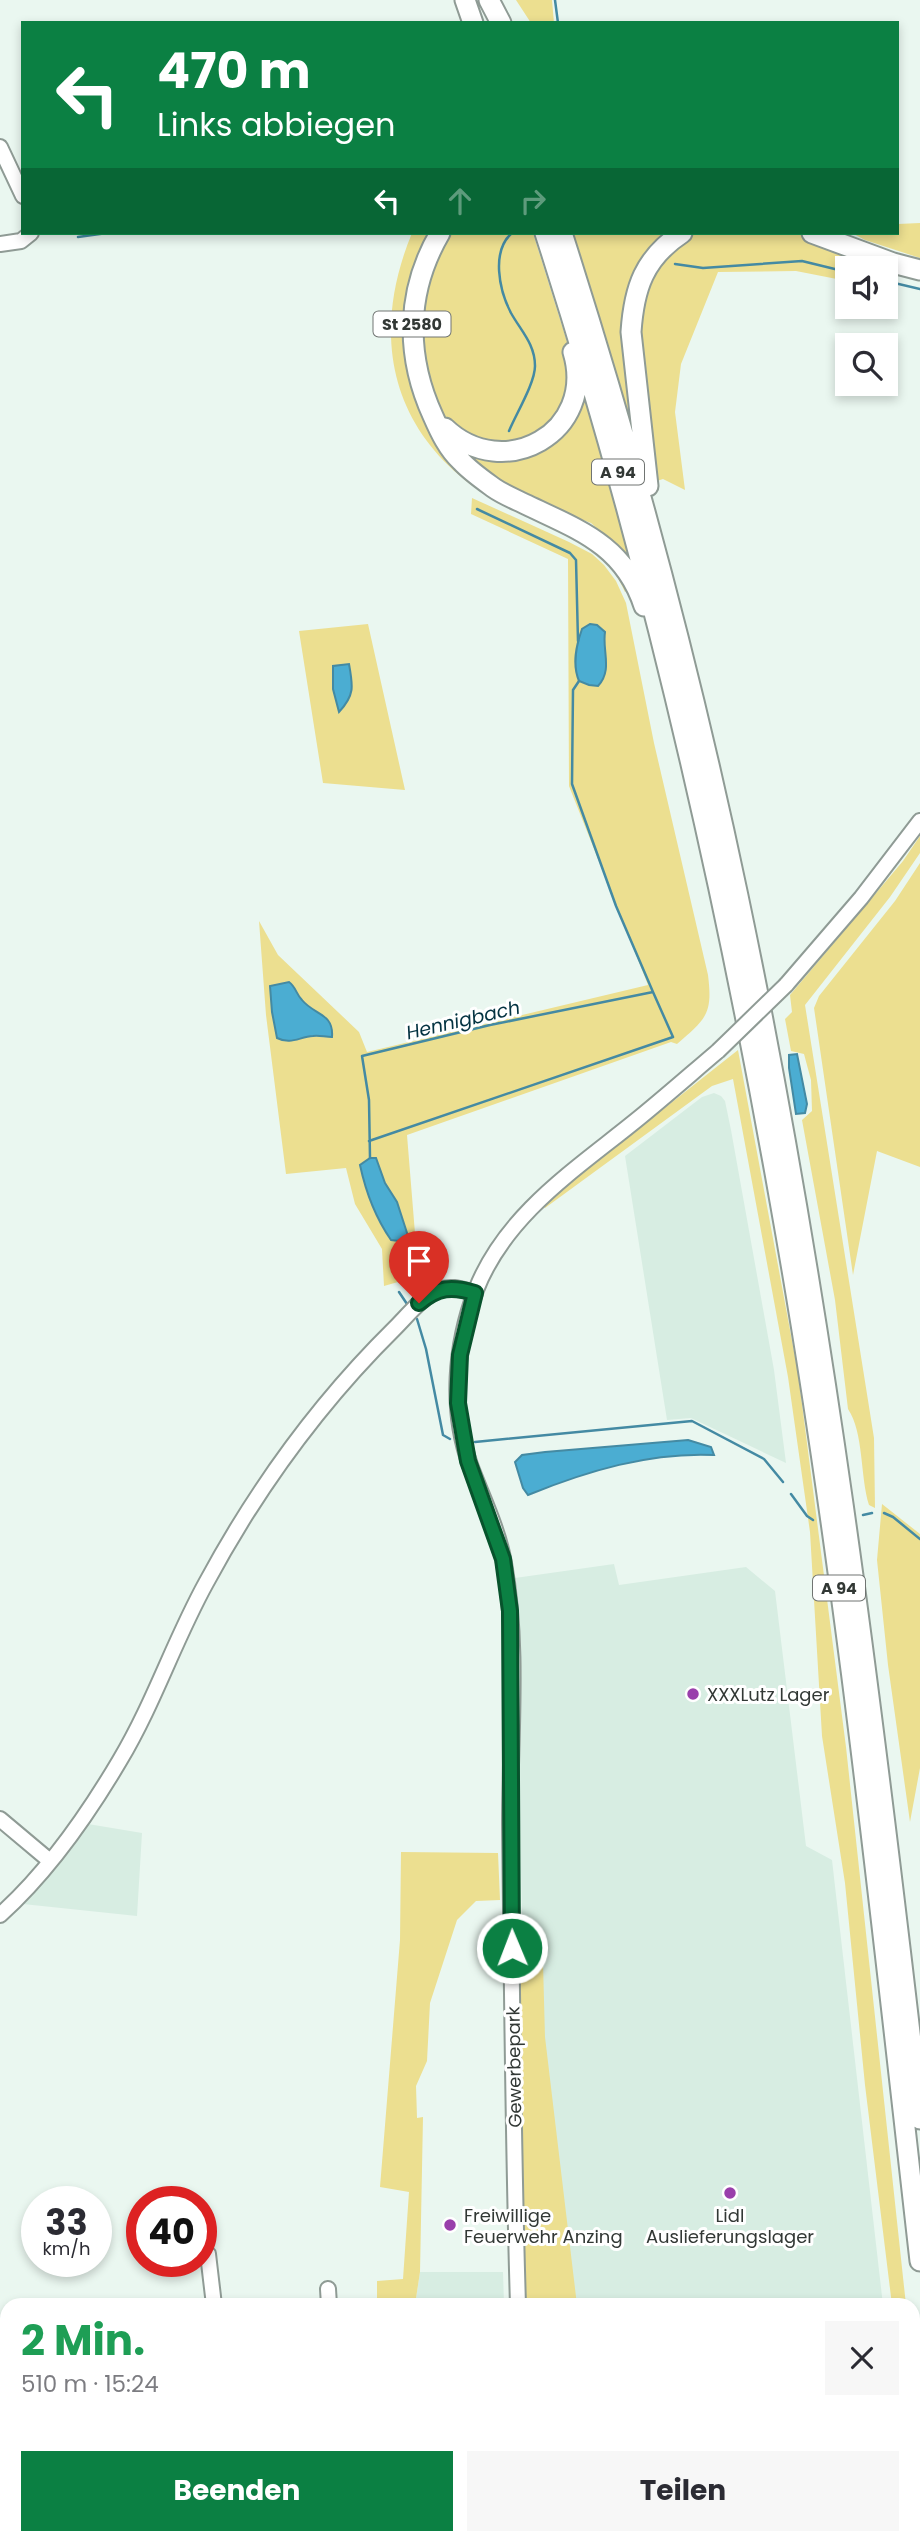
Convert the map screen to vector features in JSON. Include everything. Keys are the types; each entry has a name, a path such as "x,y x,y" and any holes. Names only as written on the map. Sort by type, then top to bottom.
{"highway":[{"path":"465,0 472,21"},
{"path":"481,0 488,21"},
{"path":"489,0 500,21"},
{"name":"St 2580","path":"434,417 417,370 412,322 421,275 439,235"},
{"name":"A 94","path":"546,235 612,453 664,643 746,1017 781,1206 807,1370 866,1792 920,2261"},
{"name":"A 94","path":"563,235 657,552 738,895 797,1210 837,1465 867,1680 920,2119"},
{"path":"657,552 657,533 648,481 631,332 632,310 643,273 656,255 680,235"},
{"path":"826,235 893,263 920,270"},
{"path":"434,417 466,444 492,452 524,449 551,435 571,407 576,389 576,362 565,326 567,302"},
{"path":"434,417 444,439 460,461 497,490 585,532 610,551 639,591 649,623 664,643"}],"street":[{"path":"0,146 21,193"},
{"path":"0,244 21,241 28,235"},
{"name":"Gewerbepark","path":"518,2298 510,1819 510,1611 503,1559 468,1461 458,1403 460,1355 475,1293 497,1251 532,1206 718,1051 786,985 861,898 920,821"},
{"path":"5,1911 50,1861 98,1796 147,1713 190,1614 223,1553 267,1483 309,1426 359,1363 428,1296 448,1287 475,1293"},
{"path":"0,1819 50,1861"},
{"path":"211,2277 213,2298"},
{"path":"328,2289 329,2298"}],"shaded area":[{"path":"516,0 552,0 554,21 530,21"},
{"path":"920,223 920,258 856,235 899,235 899,224"},
{"path":"411,235 432,235 413,276 405,326 411,380 438,435 464,467 494,491 596,541 620,568 630,587 625,592 603,558 589,547 557,529 503,505 466,481 437,453 415,422 400,388 392,352 392,314 398,274"},
{"path":"451,235 534,235 574,364 566,410 529,444 482,444 449,424 437,405 428,381 421,321 428,283 441,248"},
{"path":"573,235 670,235 644,265 634,434"},
{"path":"689,235 800,235 847,256 835,256 835,279 796,271 718,272 681,364 675,412 685,490 663,479 654,482 637,329 652,268 670,249"},
{"path":"582,396 589,396 639,577 612,542 591,523 536,503 506,487 459,449 505,457"},
{"path":"472,498 592,554 616,581 626,603 654,743 708,975 709,999 701,1021 677,1044 671,1042 407,1135 417,1258 405,1280 384,1286 382,1249 355,1204 346,1168 286,1174 266,1015 259,921 278,955 359,1032 367,1052 648,985 569,786 568,559 471,514"},
{"path":"368,624 405,790 323,783 299,631"},
{"path":"920,836 920,853 890,897 805,1005 874,1438 875,1508 869,1505 866,1494 857,1430 848,1409 835,1300 802,1120 812,1111 811,1080 804,1054 791,1051 785,1019 792,1012 790,995 903,861"},
{"path":"920,863 920,1167 877,1151 853,1275 814,1008 819,996 895,901"},
{"path":"738,1050 798,1373 846,1747 905,2298 891,2298 865,2085 845,1883 822,1736 810,1532 788,1377 733,1079 712,1086 545,1208 542,1205"},
{"path":"714,1093 725,1101 731,1130 774,1370 786,1463 691,1418 667,1420 625,1156 702,1097"},
{"path":"882,1504 920,1534 920,1768 910,1822 888,1665 877,1560"},
{"path":"614,1564 619,1585 746,1567 775,1591 806,1846 832,1860 882,2298 531,2298 519,1781 520,1632 515,1578"},
{"path":"88,1824 142,1833 137,1916 23,1904"},
{"path":"401,1852 498,1853 500,1900 476,1901 457,1920 430,2003 427,2061 416,2086 417,2118 423,2117 420,2272 416,2298 377,2298 377,2281 403,2279 409,2192 380,2187 400,1940"},
{"path":"543,1963 545,2037 576,2298 525,2298 519,1969 522,1964"},
{"path":"420,2272 503,2272 504,2298 416,2298"}],"water":[{"path":"590,624 597,625 605,632 606,667 598,686 579,681 576,668 580,635 582,629"},
{"path":"349,664 352,690 339,712 333,689 333,666"},
{"path":"289,982 307,1005 327,1019 332,1029 332,1037 315,1036 291,1041 277,1038 270,986"},
{"path":"797,1054 807,1104 805,1113 796,1114 789,1055"},
{"path":"370,1158 376,1158 385,1183 397,1202 408,1236 399,1241 391,1240 368,1195 360,1165"},
{"path":"688,1440 711,1447 714,1455 666,1457 619,1465 528,1495 515,1462 522,1455 545,1452"}],"waterway":[{"name":"Hennigbach","path":"555,0 558,21"},
{"path":"78,237 92,235"},
{"name":"Hennigbach","path":"509,431 529,390 535,366 530,344 511,313 503,293 499,260 505,241 510,235"},
{"path":"675,264 703,268 802,261 835,269"},
{"path":"898,284 920,289"},
{"name":"Hennigbach","path":"477,509 570,553 576,560 578,641"},
{"name":"Hennigbach","path":"370,1158 369,1100 362,1056 490,1025 653,992 616,906 572,784 573,690 579,681"},
{"name":"Hennigbach","path":"369,1141 673,1037 653,992"},
{"name":"Hennigbach","path":"399,1241 400,1282"},
{"name":"Hennigbach","path":"399,1292 407,1304"},
{"name":"Hennigbach","path":"417,1319 426,1349 443,1435 450,1439"},
{"name":"Hennigbach","path":"475,1442 692,1421 764,1459 783,1482"},
{"name":"Hennigbach","path":"791,1494 813,1520"},
{"name":"Hennigbach","path":"863,1515 872,1513"},
{"name":"Hennigbach","path":"884,1513 920,1539"}],"place":[{"name":"XXXLutz Lager","path":"693,1694"},
{"name":"Lidl Auslieferungslager","path":"730,2193"},
{"name":"Freiwillige Feuerwehr Anzing","path":"450,2225"}],"route":[{"path":"419,1303 448,1287 475,1293 460,1355 458,1403 468,1461 503,1559 510,1611 512,1948"}]}
